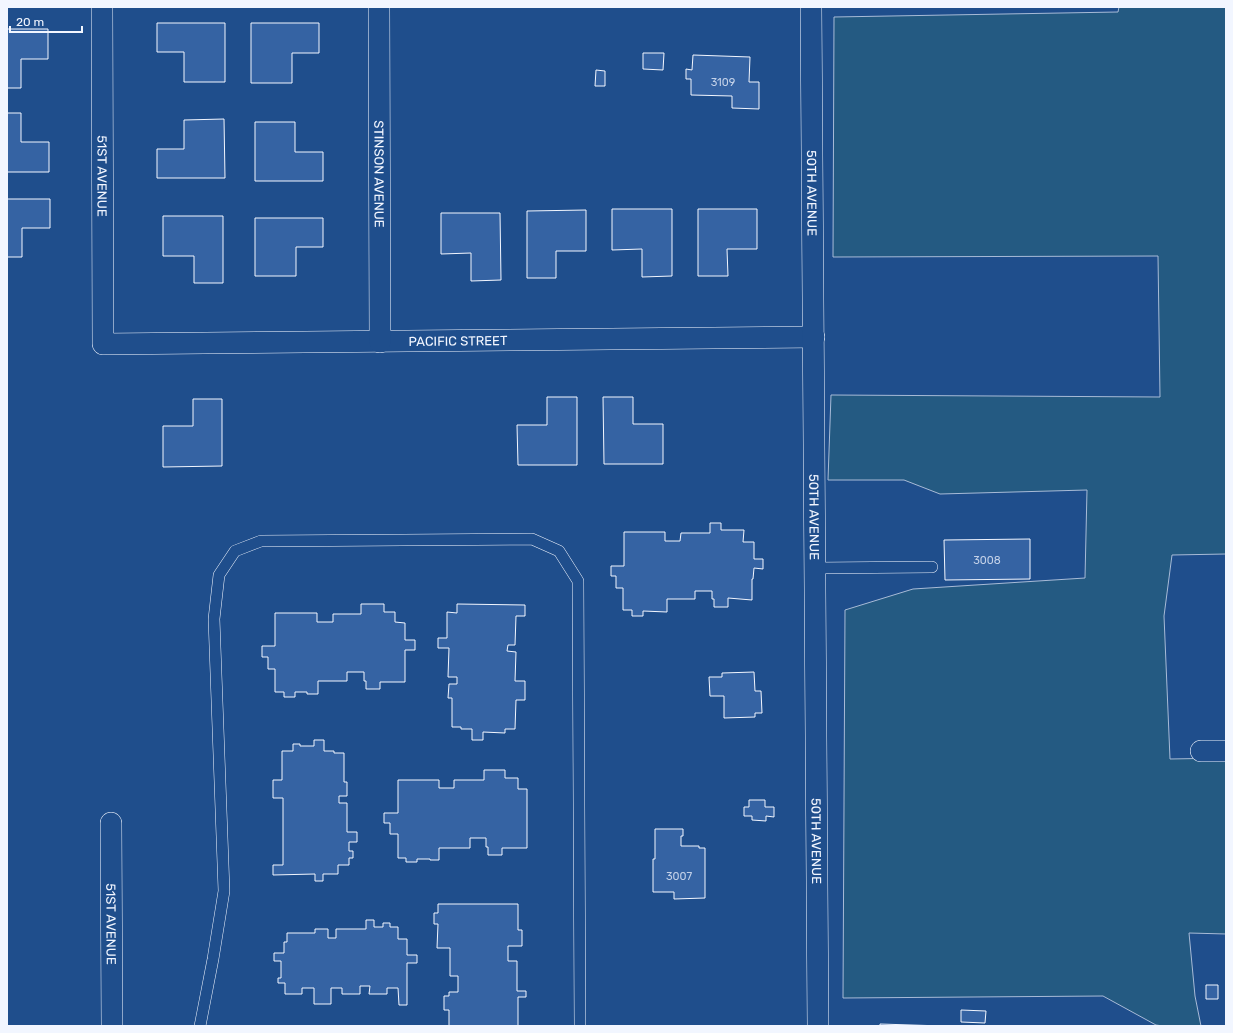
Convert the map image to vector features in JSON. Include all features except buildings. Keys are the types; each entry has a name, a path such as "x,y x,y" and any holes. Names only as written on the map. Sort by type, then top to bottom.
{"street":[{"name":"51ST AVENUE","path":"102,7 103,344"},
{"name":"STINSON AVENUE","path":"379,7 380,342"},
{"name":"50TH AVENUE","path":"811,7 818,1026"},
{"name":"PACIFIC STREET","path":"103,344 814,337"},
{"path":"1201,751 1226,751"},
{"name":"51ST AVENUE","path":"111,823 112,1026"}],"lane":[{"path":"200,1026 224,891 214,619 219,575 234,551 261,541 524,539 532,539 559,551 578,581 580,1026"},
{"path":"815,568 932,567"}],"shaded area":[{"path":"1119,7 1226,7 1226,554 1172,555 1164,616 1170,759 1226,758 1226,934 1189,933 1195,996 1201,1026 1156,1025 1103,996 843,998 845,610 913,589 1085,578 1087,490 940,494 904,480 828,480 831,395 1160,397 1158,256 833,257 834,17 1118,12"}]}
